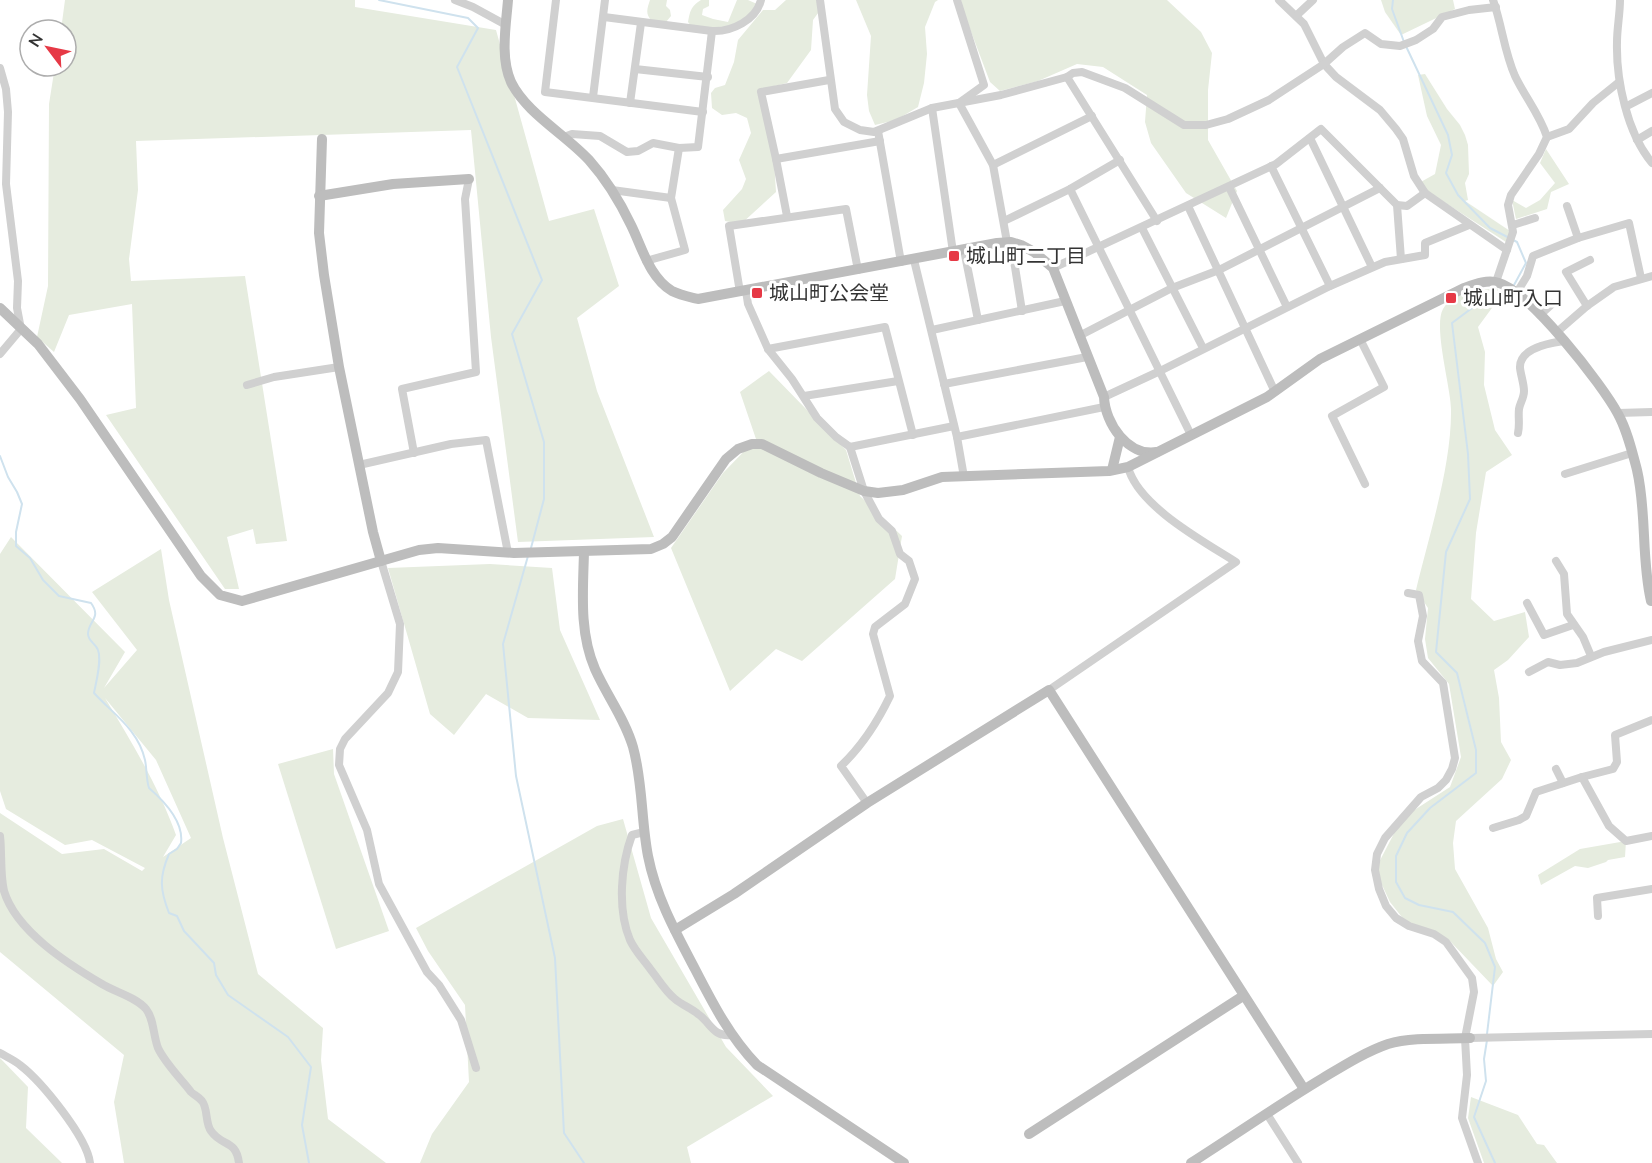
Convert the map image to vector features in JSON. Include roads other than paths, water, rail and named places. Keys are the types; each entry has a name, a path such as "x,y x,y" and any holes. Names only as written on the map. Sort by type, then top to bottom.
{"street":[{"path":"455,0 506,25"},
{"path":"508,0 505,51 511,82 522,100 587,158 612,190 632,226 646,261 672,291 698,299 1009,242 1034,252 1053,268 1104,402 1120,437 1144,453 1163,450"},
{"path":"556,0 545,92 703,112"},
{"path":"593,98 605,0"},
{"path":"604,17 723,32 746,22 759,8 761,0"},
{"path":"820,0 829,80 835,109 844,122 874,132 932,108 1001,95 1082,72 1125,88 1184,125 1206,125 1228,119 1269,100 1324,64 1343,47 1365,33 1382,44 1393,46 1406,44 1433,29 1442,17 1494,3 1515,77 1544,126 1547,137 1539,154 1511,195 1508,210 1513,228 1496,282"},
{"path":"957,0 984,85 959,104"},
{"path":"1280,0 1304,24 1324,64 1336,77 1380,110 1396,129 1403,139 1414,176 1425,193 1469,225 1508,247"},
{"path":"1297,15 1314,0"},
{"path":"1620,0 1617,40 1619,82 1638,140 1652,162"},
{"path":"630,103 641,23"},
{"path":"564,137 572,134 600,136 627,152 638,151 653,143 679,148 698,147 712,31"},
{"path":"0,68 6,89 8,112 6,184 18,281 17,308 21,329"},
{"path":"635,69 708,77"},
{"path":"1067,77 1157,221"},
{"path":"787,216 761,92 829,80"},
{"path":"1547,137 1569,129 1593,103 1619,82"},
{"path":"1626,106 1652,93"},
{"path":"959,104 993,165 1022,311"},
{"path":"932,108 953,252"},
{"path":"993,165 1092,116"},
{"path":"1053,268 1270,166 1321,129 1397,205 1407,206 1425,193"},
{"path":"878,131 901,262"},
{"path":"1638,140 1652,131"},
{"path":"1310,138 1372,267"},
{"path":"322,140 319,233 339,367 373,532 400,624 398,672 388,693 339,749 339,765 367,830 379,884 427,972 439,986 460,1020 476,1068"},
{"path":"776,159 880,141"},
{"path":"646,261 685,250 671,198 679,148"},
{"path":"1004,221 1070,189 1120,160"},
{"path":"1270,166 1330,286"},
{"path":"319,196 375,186 469,179 465,199 476,372 402,389 414,453"},
{"path":"1229,187 1287,307"},
{"path":"1079,336 1172,288 1219,270 1380,188"},
{"path":"1070,189 1191,435"},
{"path":"612,190 671,198"},
{"path":"1397,205 1401,259"},
{"path":"1188,206 1275,392"},
{"path":"1567,206 1578,238"},
{"path":"858,270 846,209 729,226 743,292 768,349 804,396 817,418 850,447 864,491 879,519 892,531 900,554 909,561 915,579 905,604 876,627 873,634 890,696 877,723 841,766 867,803"},
{"path":"1513,228 1535,218"},
{"path":"1516,294 1527,276 1533,256 1578,238 1629,223 1641,279"},
{"path":"957,437 1104,402 1203,348 1245,330 1330,286 1372,267 1425,255 1425,243 1469,225"},
{"path":"1142,228 1203,348"},
{"path":"964,250 978,320"},
{"path":"914,260 957,437 964,477"},
{"path":"1587,306 1566,272 1590,260"},
{"path":"1518,432 1519,410 1524,390 1520,365 1527,352 1560,336 1587,306 1614,287 1652,276"},
{"path":"0,308 38,344 80,399 201,576 220,595 242,601 419,550 438,548 511,553 651,549 672,537 726,459 738,449 752,444 770,447 821,473 864,491 887,493 942,477 1113,470 1128,467 1275,392 1320,359 1464,288 1478,283 1496,282 1516,294 1560,336 1592,374 1618,413 1632,453 1643,501 1646,572 1652,608"},
{"path":"932,330 1065,301"},
{"path":"1540,315 1552,304"},
{"path":"768,349 885,327 914,435"},
{"path":"0,354 21,329"},
{"path":"1360,339 1384,387 1332,416 1365,484"},
{"path":"944,384 1087,357"},
{"path":"247,384 274,377 339,367"},
{"path":"804,396 898,381"},
{"path":"1618,413 1652,412"},
{"path":"850,447 954,426"},
{"path":"1113,470 1120,437"},
{"path":"359,465 451,444 486,440 511,553"},
{"path":"1565,474 1632,453"},
{"path":"675,930 734,894 867,803 1049,690 1236,562 1170,519 1151,502 1131,478 1128,467"},
{"path":"584,552 585,636 596,671 627,728 633,746 638,767 644,832 655,884 675,930 731,1035 745,1053 763,1070 904,1163"},
{"path":"1556,561 1564,574 1567,615 1583,638 1591,656"},
{"path":"1408,593 1419,595 1423,616 1418,641 1422,661 1443,683 1455,758 1446,780 1438,789 1421,797 1385,838 1377,854 1375,870 1386,906 1396,918 1409,926 1434,934 1446,942 1472,978 1474,992 1462,1118 1478,1163"},
{"path":"1527,603 1544,635 1573,624"},
{"path":"1528,672 1548,662 1560,665 1577,663 1591,656 1652,640"},
{"path":"1049,690 1304,1089"},
{"path":"1493,828 1526,816 1536,792 1613,769 1617,762 1615,735 1652,720"},
{"path":"1556,769 1563,783"},
{"path":"1582,777 1609,826 1626,841 1652,836"},
{"path":"644,832 632,835 622,867 623,903 629,938 676,1000 704,1018 717,1033 722,1036 731,1035"},
{"path":"0,836 4,890 14,912 25,926 51,949 98,982 145,1008 151,1018 152,1032 159,1050 193,1094 203,1102 210,1130 218,1138 231,1144 238,1152 239,1163"},
{"path":"1598,916 1598,898 1652,889"},
{"path":"1029,1134 1244,996"},
{"path":"1191,1163 1304,1089 1353,1060 1388,1044 1492,1036 1652,1034"},
{"path":"0,1053 21,1066 51,1095 84,1144 90,1163"},
{"path":"1267,1114 1298,1163"}],"waterway":[{"path":"379,0 468,18 478,28 457,67 542,280 512,334 544,442 544,499 531,548"},
{"path":"1393,0 1392,9 1404,42 1448,135 1452,155 1446,173 1458,195 1490,228 1517,242 1526,263 1514,285"},
{"path":"1487,1034 1495,967 1485,943 1453,912 1419,905 1405,898 1396,882 1396,856 1407,833 1430,808 1476,773 1476,750 1457,673 1436,652 1446,552 1470,499 1468,454 1452,323 1472,308 1498,299 1507,291"},
{"path":"0,456 22,504 16,532 16,546 30,558 43,580 59,596 91,603 94,608 95,616 88,634 99,655 94,693 137,739 145,760 149,788 167,805 179,827 181,843 169,854 162,877 162,890 169,913 177,916 184,931 214,963 216,975 228,995 288,1037 311,1067 302,1125 309,1163"},
{"path":"528,556 503,644 516,776 555,958 564,1133 584,1163"},
{"path":"1487,1040 1484,1059 1486,1081 1474,1117 1495,1163"}],"place":[{"name":"城山町二丁目","path":"954,256"},
{"name":"城山町公会堂","path":"757,293"},
{"name":"城山町入口","path":"1451,298"}]}
